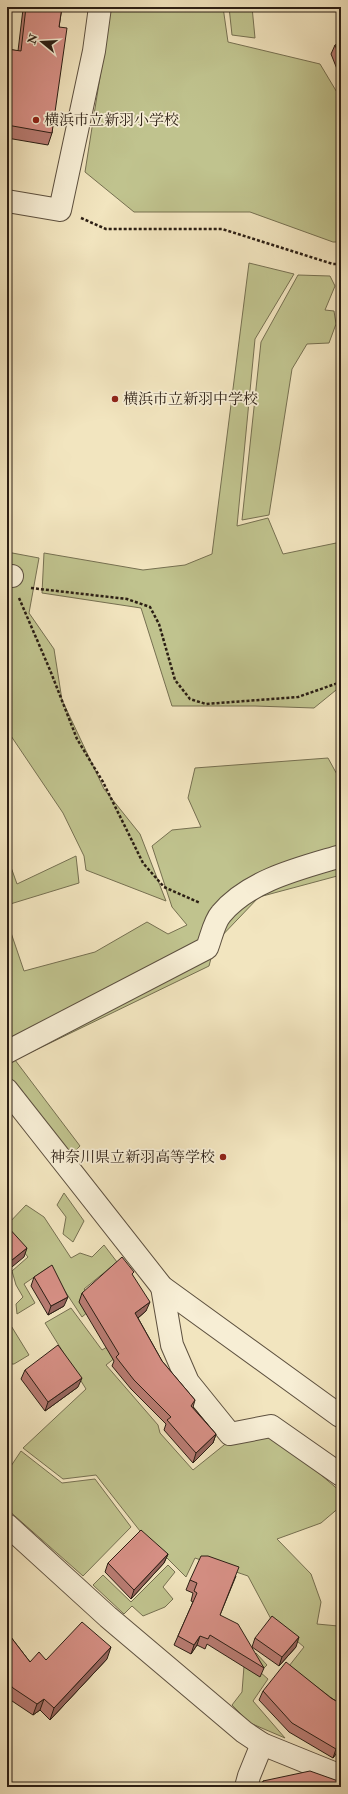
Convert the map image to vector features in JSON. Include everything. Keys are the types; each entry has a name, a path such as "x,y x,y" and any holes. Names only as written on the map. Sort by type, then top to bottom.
{"street":[{"path":"7,201 60,210 94,52 100,7"},
{"path":"7,1052 207,948 222,913 240,896 278,875 341,856"},
{"path":"7,1090 162,1287 340,1416"},
{"path":"162,1287 172,1345 188,1382 230,1434 271,1426 341,1475"},
{"path":"7,1525 114,1622 244,1732 262,1744 341,1776"},
{"path":"246,1787 248,1776 262,1744"}],"path":[{"path":"60,210 106,229 222,229 333,264 341,264"},
{"path":"11,579 127,599 150,607 159,624 175,680 190,700 206,704 298,697 341,682"},
{"path":"11,579 77,739 103,782 143,863 164,887 222,913"}],"green space":[{"path":"111,7 223,7 228,42 320,64 338,94 341,94 341,242 333,242 250,212 134,212 85,172"},
{"path":"229,7 252,7 255,38 232,35"},
{"path":"249,263 294,274 255,339 237,526 268,518 283,554 341,542 341,686 314,708 172,706 141,608 42,593 44,553 143,570 185,565 212,554"},
{"path":"298,275 330,276 335,286 325,310 334,311 336,324 329,343 307,344 292,369 269,515 242,520 261,342"},
{"path":"7,552 39,558 29,613 54,649 62,700 104,789 140,834 166,901 86,870 84,856 63,813 7,730"},
{"path":"328,758 339,778 341,778 341,875 259,897 215,943 209,966 15,1060 80,1146 57,1169 15,1114 7,1116 7,921 24,971 95,952 147,922 168,934 187,925 172,907 152,846 172,830 201,827 188,798 195,768"},
{"path":"7,856 17,884 76,856 79,883 7,905"},
{"path":"64,1193 84,1221 73,1242 63,1234 66,1217 57,1205"},
{"path":"26,1205 44,1217 71,1258 80,1253 92,1257 104,1245 117,1262 84,1289 97,1304 82,1317 49,1267 24,1284 35,1303 17,1314 16,1304 23,1297 16,1285 12,1271 28,1257 7,1232 7,1225"},
{"path":"71,1308 102,1350 122,1338 134,1343 106,1365 158,1425 160,1433 193,1470 229,1441 273,1434 341,1492 341,1506 321,1523 277,1539 311,1574 321,1602 317,1624 338,1626 341,1594 341,1705 289,1666 304,1647 271,1619 248,1576 195,1558 186,1577 140,1531 96,1475 63,1479 23,1448 86,1389 45,1323"},
{"path":"7,1323 10,1324 29,1355 14,1364 7,1364"},
{"path":"21,1451 62,1483 95,1479 131,1527 83,1576 7,1509 7,1472"},
{"path":"168,1565 175,1572 163,1587 173,1599 165,1607 143,1616 132,1606 124,1614 93,1585 103,1575 131,1602"},
{"path":"256,1653 267,1665 260,1672 268,1679 253,1701 285,1738 250,1723 232,1705 242,1692 244,1666"}],"building":[{"path":"26,7 62,7 59,27 67,28 52,133 7,125 7,49 21,51"},
{"path":"341,43 341,61 335,45"},
{"path":"7,1226 27,1248 7,1264"},
{"path":"122,1257 134,1272 132,1274 150,1302 135,1313 162,1361 195,1400 191,1406 216,1434 196,1453 167,1420 171,1417 134,1380 116,1357 119,1354 82,1293"},
{"path":"52,1265 68,1297 51,1306 34,1277"},
{"path":"58,1345 82,1378 48,1402 25,1370"},
{"path":"141,1530 168,1554 134,1590 108,1563"},
{"path":"201,1556 208,1556 239,1567 220,1615 238,1624 264,1668 210,1635 208,1639 200,1636 194,1645 178,1636 197,1593 194,1591 197,1583 190,1580"},
{"path":"272,1616 299,1637 282,1657 255,1638"},
{"path":"82,1622 111,1647 54,1708 44,1699 37,1704 13,1688 7,1681 7,1632 30,1662 39,1652 46,1660"},
{"path":"286,1662 331,1698 341,1704 341,1742 336,1749 292,1723 263,1691"},
{"path":"310,1771 341,1782 341,1787 264,1787 263,1781"}],"place":[{"name":"横浜市立新羽小学校","path":"36,120"},
{"name":"横浜市立新羽中学校","path":"115,399"},
{"name":"神奈川県立新羽高等学校","path":"223,1157"}]}
